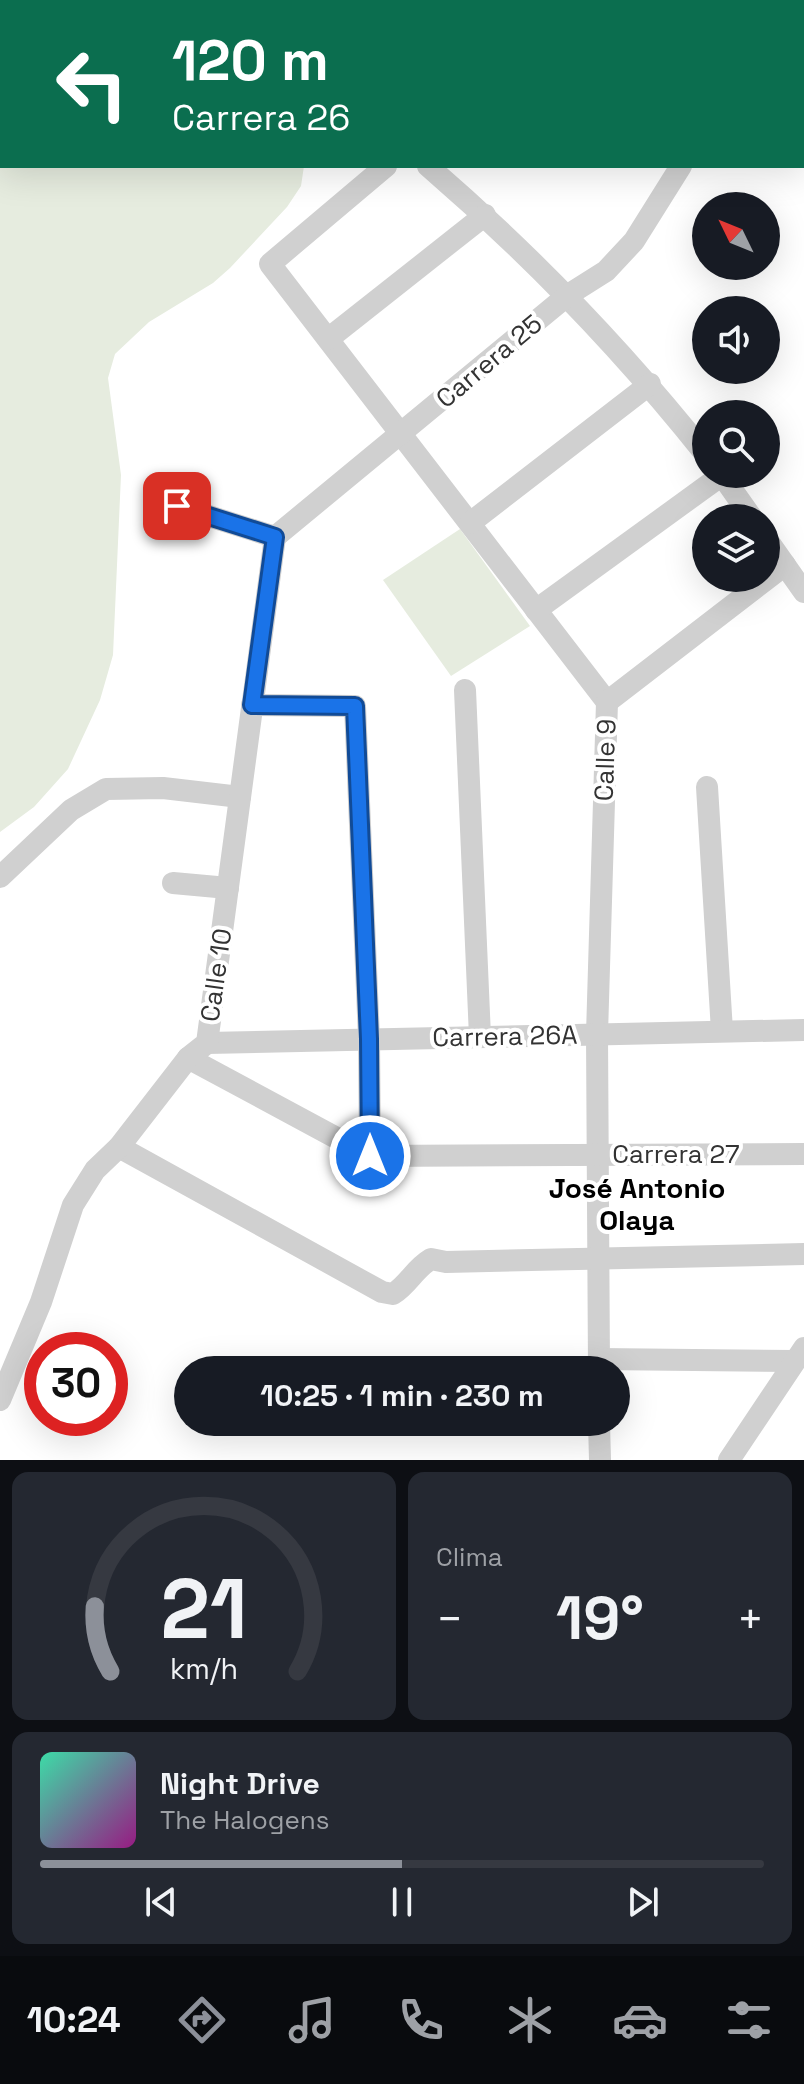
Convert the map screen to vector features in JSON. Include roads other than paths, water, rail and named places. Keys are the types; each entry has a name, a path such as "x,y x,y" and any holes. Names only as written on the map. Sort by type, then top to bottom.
{"street":[{"name":"Calle 9","path":"384,168 270,264 607,702 597,1034 599,1356"},
{"path":"430,168 485,215 568,295 650,384 692,437"},
{"name":"Carrera 25","path":"275,537 568,295 606,271 634,241 680,168"},
{"path":"328,339 485,215"},
{"path":"470,523 650,384"},
{"path":"536,610 703,488"},
{"path":"177,506 275,537"},
{"name":"Calle 10","path":"0,1400 41,1302 73,1205 95,1170 119,1147 188,1058 207,1043 275,537"},
{"path":"780,558 804,592"},
{"path":"607,702 785,565"},
{"path":"465,690 480,1037"},
{"path":"252,705 355,706 369,1039 370,1156"},
{"path":"707,787 722,1031"},
{"path":"0,877 71,810 106,789 163,788 240,797"},
{"path":"173,883 228,888"},
{"name":"Carrera 26A","path":"207,1043 804,1030"},
{"name":"Carrera 27","path":"188,1058 370,1156 804,1154"},
{"path":"119,1147 382,1292 393,1294 401,1289 418,1266 431,1259 446,1262 804,1254"},
{"path":"630,1362 800,1354"},
{"path":"729,1460 800,1354"},
{"path":"599,1436 600,1460"}],"district":[{"name":"José Antonio Olaya","path":"637,1204"}]}
